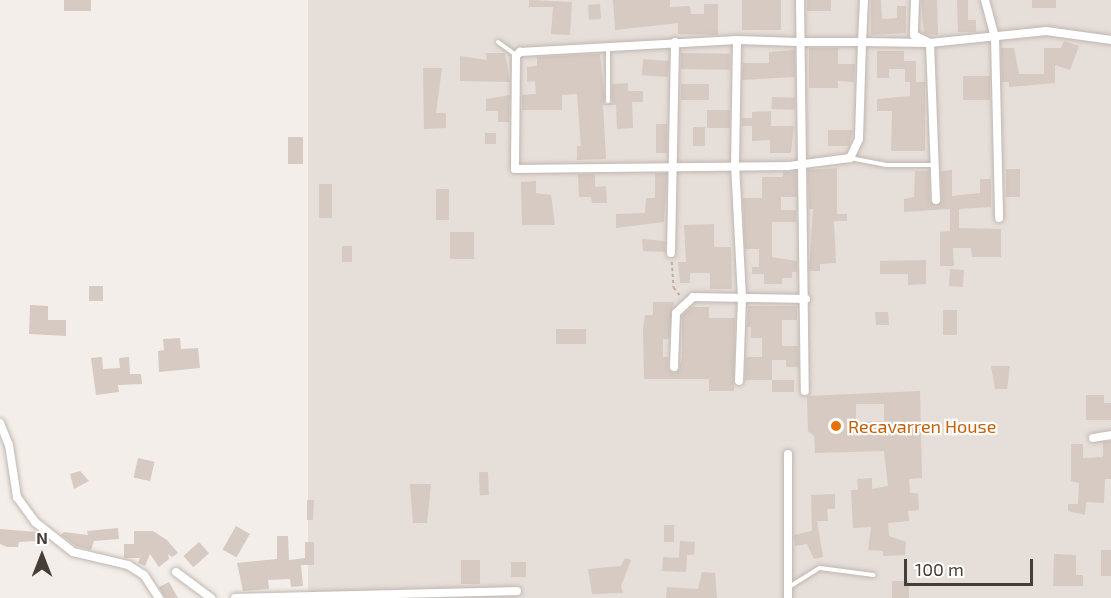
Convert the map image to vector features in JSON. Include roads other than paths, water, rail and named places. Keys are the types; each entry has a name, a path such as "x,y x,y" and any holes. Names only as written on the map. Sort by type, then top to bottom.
{"street":[{"path":"800,0 799,42 806,299 805,391"},
{"path":"864,0 862,42 859,138 850,158 803,165 735,164 515,169 516,56 520,52 737,40 799,42 862,42 930,43 1046,31 1111,40"},
{"path":"915,0 914,34 930,43"},
{"path":"986,0 996,37 999,218"},
{"path":"737,40 735,164 742,297 739,381"},
{"path":"671,253 675,42"},
{"path":"930,43 936,200"},
{"path":"674,367 676,313 685,302 709,295 806,299"},
{"path":"0,423 9,445 17,497 35,522 73,552 136,570 154,586 159,598"},
{"path":"1092,438 1111,435"},
{"path":"788,454 788,598"},
{"path":"176,572 211,598"},
{"path":"235,598 517,591"}],"lane":[{"path":"498,42 516,56"},
{"path":"608,46 608,101"},
{"path":"850,158 886,165 935,165"},
{"path":"788,588 820,568 874,575"}],"place":[{"name":"Recavarren House","path":"836,426"}]}
